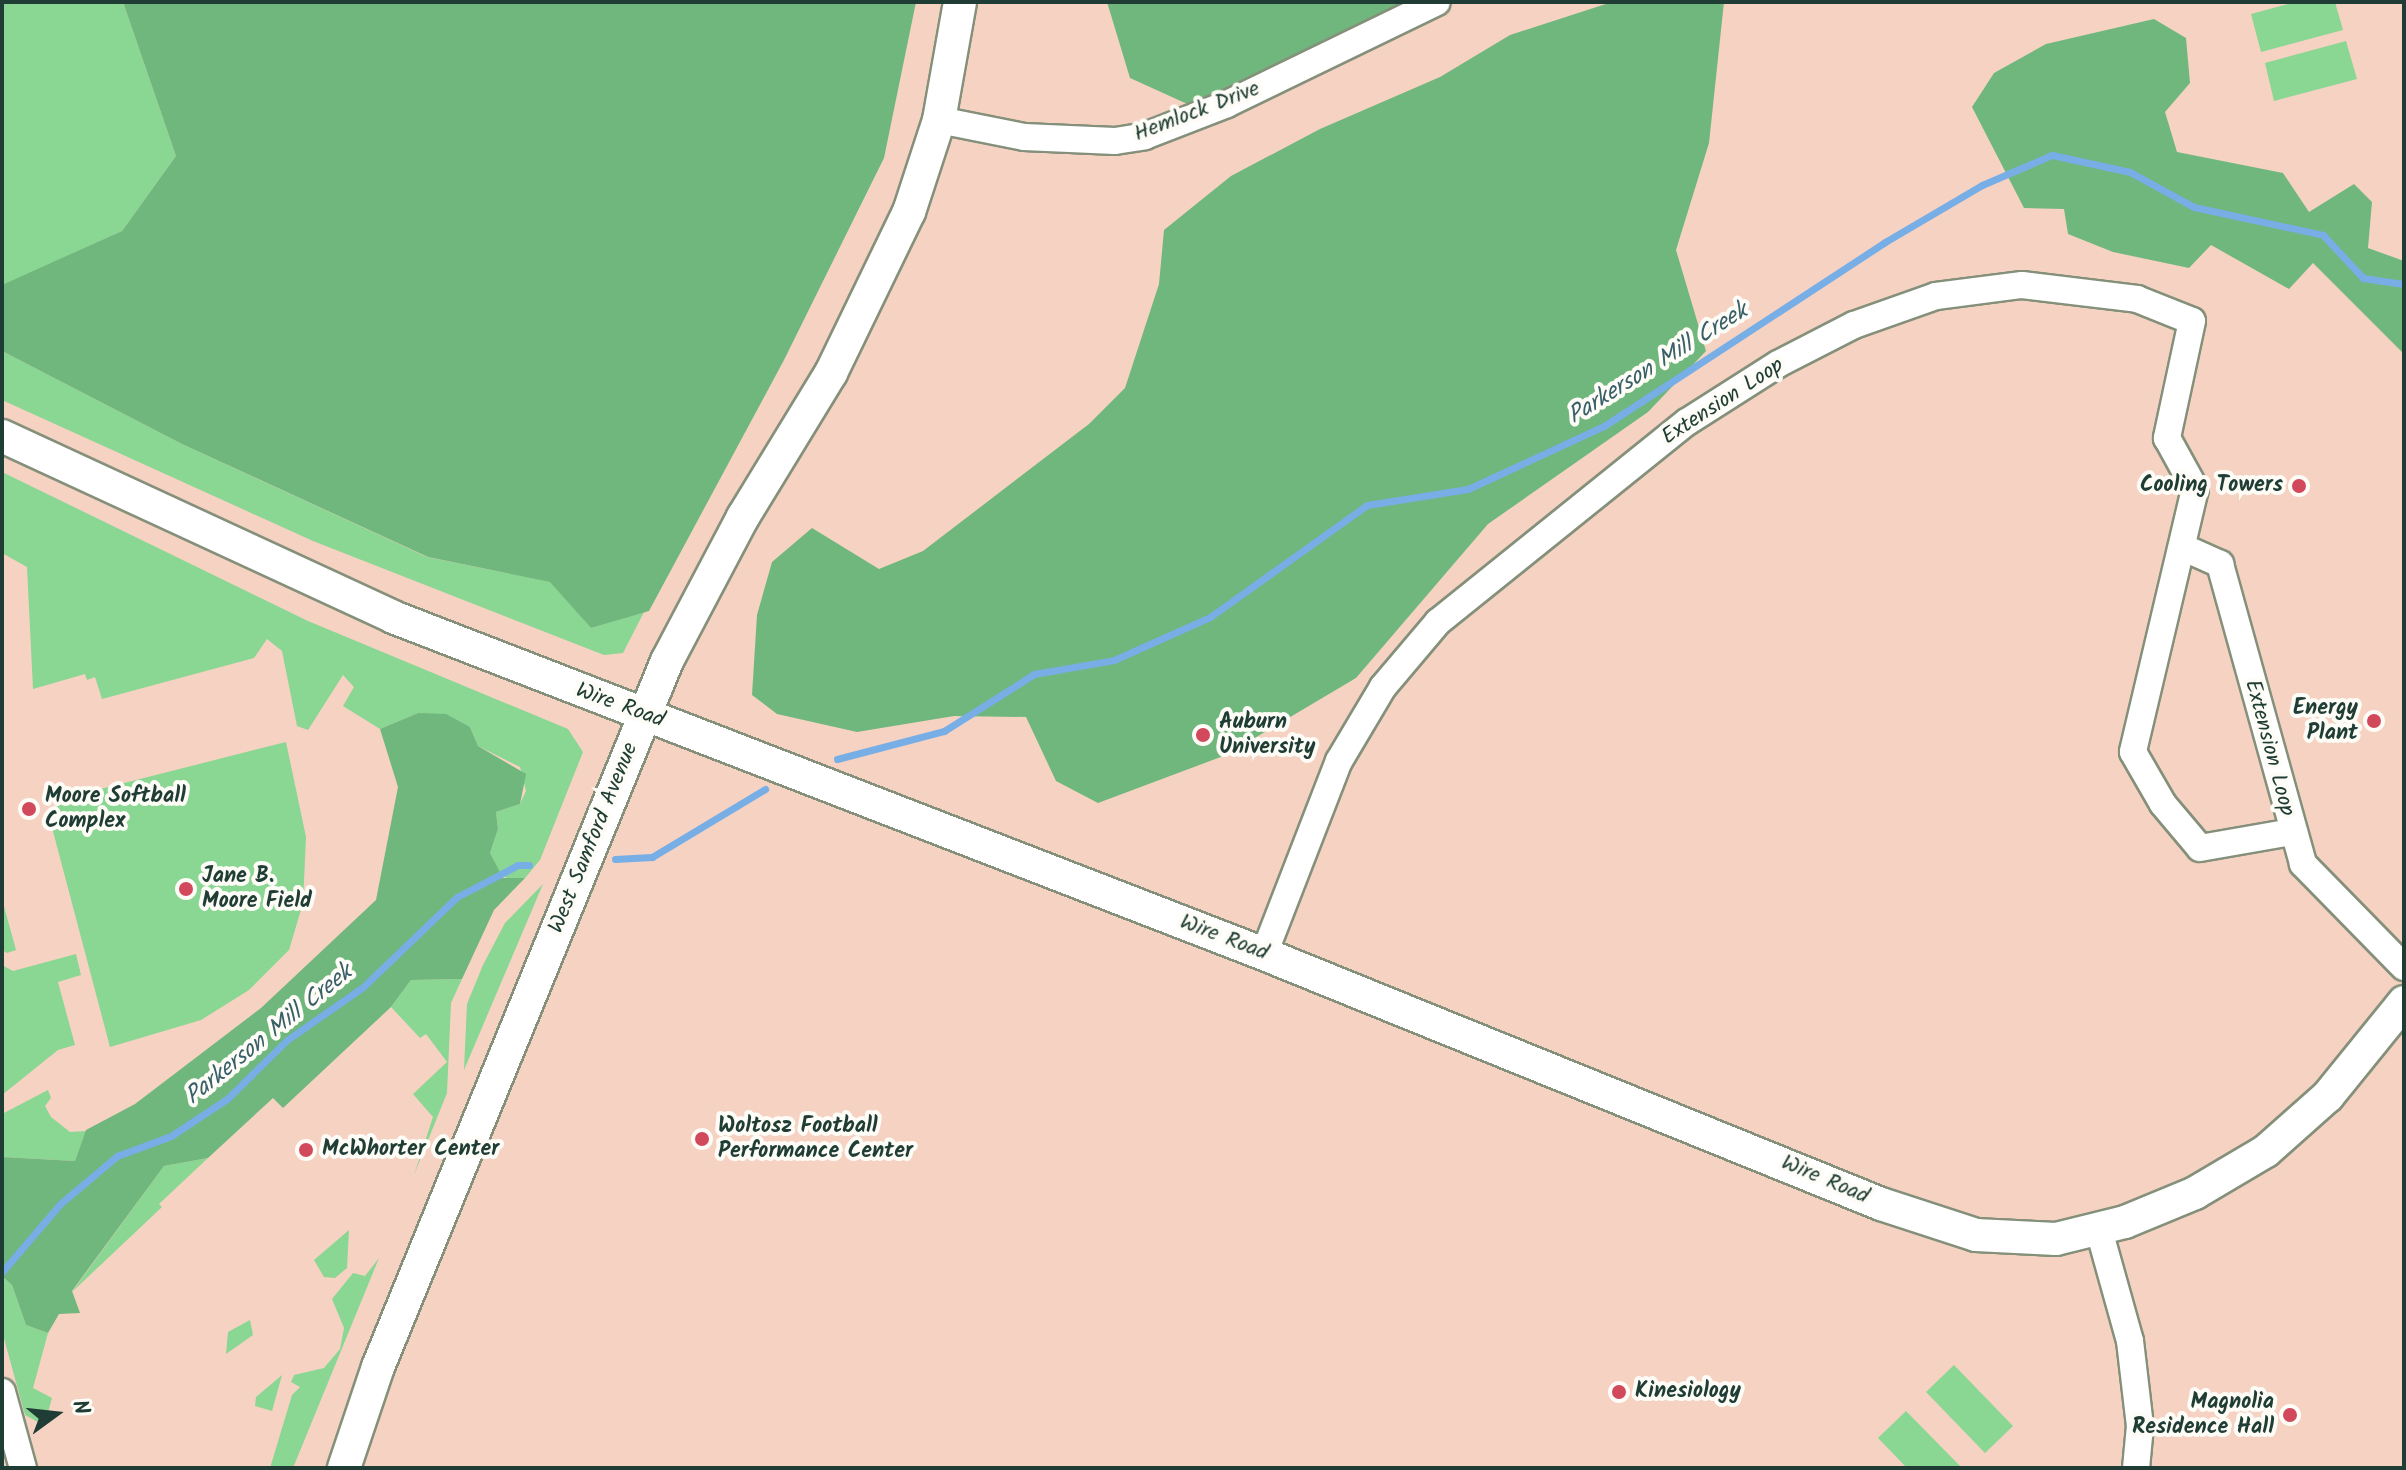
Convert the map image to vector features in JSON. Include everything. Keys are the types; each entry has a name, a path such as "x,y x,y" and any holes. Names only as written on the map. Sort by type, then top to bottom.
{"street":[{"name":"West Samford Avenue","path":"344,1468 378,1367 645,714 743,517 831,373 887,265 939,120 960,2"},
{"name":"Hemlock Drive","path":"939,120 1024,137 1115,141 1145,136 1227,104 1437,2"},
{"name":"Extension Loop","path":"1264,954 1339,761 1383,687 1438,622 1687,422 1778,364 1854,325 1936,296 2022,285 2137,299 2192,321 2167,438 2195,489 2133,752 2163,804 2200,848 2292,832"},
{"name":"Wire Road","path":"2,436 294,575 1264,954 1922,1218 1976,1235 2020,1241 2099,1230 2195,1193 2266,1151 2328,1096 2404,1002"},
{"name":"Extension Loop","path":"2182,547 2220,564 2303,864 2404,967"},
{"path":"2099,1230 2130,1341 2139,1411 2136,1468"},
{"path":"2,1392 23,1468"}],"shaded area":[{"name":"Auburn University","path":"2,2 2404,2 2404,1468 2,1468"}],"green space":[{"path":"2,2 123,2 176,156 122,231 2,286"},
{"path":"123,2 916,2 884,158 784,360 649,611 591,628 550,582 428,557 182,444 2,351 2,285 122,231 176,156"},
{"path":"1107,2 1437,2 1205,112 1130,78"},
{"path":"1612,2 1724,2 1709,143 1676,250 1706,351 1648,412 1488,524 1356,678 1226,755 1098,803 1056,781 1026,717 954,716 857,732 777,714 752,695 757,615 772,562 812,528 879,569 923,551 1089,424 1125,388 1159,284 1164,230 1231,176 1320,129 1440,77 1510,35"},
{"path":"2295,2 2335,2 2343,30 2261,52 2251,14"},
{"path":"2154,19 2186,38 2190,83 2165,112 2177,152 2283,173 2309,212 2354,184 2372,202 2368,248 2404,261 2404,354 2313,263 2289,289 2211,245 2189,268 2113,252 2068,234 2064,209 2024,208 1972,107 1994,73 2046,44"},
{"path":"2346,41 2357,79 2274,101 2265,63"},
{"path":"2,351 182,444 427,557 551,582 591,628 644,612 623,653 604,655 313,541 2,400"},
{"path":"2,472 308,621 568,729 583,752 540,860 525,878 512,882 496,870 490,853 498,829 496,812 520,804 526,791 520,767 478,746 470,727 418,713 380,729 343,706 354,687 343,675 308,730 297,726 282,651 267,639 254,658 102,699 95,677 87,680 85,674 33,689 27,567 2,553"},
{"path":"418,713 446,714 470,727 478,746 526,774 520,804 496,812 498,829 490,853 503,878 525,878 494,910 462,979 411,980 391,1007 283,1108 273,1098 208,1158 164,1166 72,1291 80,1313 59,1314 48,1333 26,1325 12,1285 2,1276 2,1157 75,1161 86,1130 135,1104 261,1008 376,900 398,787 380,729"},
{"name":"Jane B. Moore Field","path":"286,742 306,837 303,903 289,950 249,990 201,1020 110,1047 50,820 61,799"},
{"path":"543,884 464,1070 467,1004 483,965 505,923"},
{"path":"2,899 16,950 7,953 2,950"},
{"path":"76,954 81,975 58,982 75,1045 58,1050 2,1095 2,965 13,971"},
{"path":"462,979 451,1003 447,1093 414,1175 433,1117 413,1094 447,1062 426,1034 420,1038 391,1007 411,980"},
{"path":"48,1090 51,1098 45,1106 51,1117 70,1132 86,1131 75,1161 2,1157 2,1114"},
{"path":"208,1158 159,1204 162,1207 72,1292 164,1166"},
{"path":"349,1230 347,1268 335,1278 324,1277 314,1260"},
{"path":"379,1258 293,1468 270,1468 292,1395 300,1387 291,1382 294,1375 324,1368 340,1349 344,1328 332,1299 353,1273 365,1276"},
{"path":"2,1276 12,1285 26,1325 48,1333 33,1388 52,1398 47,1416 38,1422 25,1415 2,1331"},
{"path":"250,1320 253,1335 226,1354 228,1332"},
{"path":"1954,1365 2013,1426 1985,1453 1926,1392"},
{"path":"282,1375 272,1411 255,1406 256,1397"},
{"path":"1906,1411 1962,1468 1907,1468 1878,1438"}],"waterway":[{"name":"Parkerson Mill Creek","path":"837,759 944,731 1034,674 1114,660 1210,617 1367,505 1468,489 1604,426 1885,242 1982,185 2052,155 2130,172 2194,207 2323,235 2363,278 2404,284"},
{"name":"Parkerson Mill Creek","path":"615,859 652,857 765,789"},
{"name":"Parkerson Mill Creek","path":"2,1272 60,1204 117,1156 171,1136 227,1099 287,1040 363,987 457,897 518,865 529,865"}],"place":[{"name":"Cooling Towers","path":"2299,486"},
{"name":"Energy Plant","path":"2374,721"},
{"name":"Auburn University","path":"1203,735"},
{"name":"Moore Softball Complex","path":"29,809"},
{"name":"Jane B. Moore Field","path":"186,889"},
{"name":"Woltosz Football Performance Center","path":"702,1139"},
{"name":"McWhorter Center","path":"306,1150"},
{"name":"Kinesiology","path":"1619,1392"},
{"name":"Magnolia Residence Hall","path":"2290,1415"}]}
